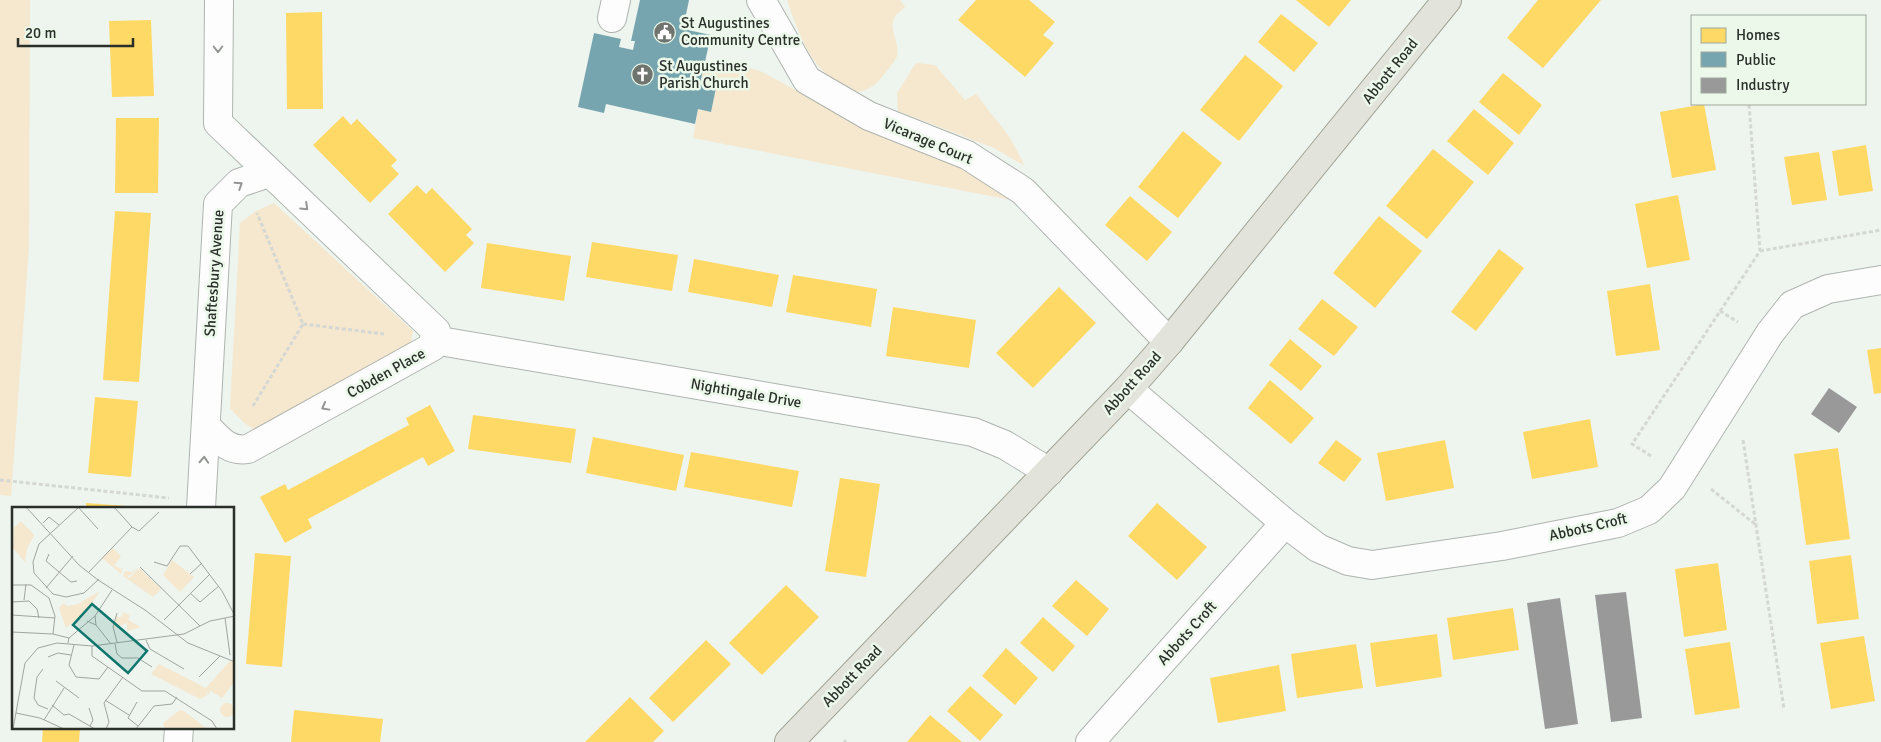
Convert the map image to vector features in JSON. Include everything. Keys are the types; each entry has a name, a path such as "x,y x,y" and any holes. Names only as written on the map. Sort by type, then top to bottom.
{"main road":[{"name":"Abbott Road","path":"789,742 1128,390 1170,342 1447,0"}],"street":[{"path":"219,0 218,123 269,173"},
{"name":"Vicarage Court","path":"761,0 807,80 869,116 967,156 1023,191 1170,342"},
{"name":"Cobden Place","path":"206,426 224,445 238,451 248,449 432,347 434,340 436,331 269,173"},
{"name":"Shaftesbury Avenue","path":"202,504 218,204 239,183 269,173"},
{"name":"Abbots Croft","path":"1128,390 1285,523 1318,548 1348,561 1372,565 1502,546 1618,523 1649,510 1672,488 1770,333 1792,305 1828,289 1881,280"},
{"name":"Nightingale Drive","path":"434,340 973,432 1006,444 1049,472"},
{"name":"Abbots Croft","path":"1090,742 1285,523"}],"path":[{"path":"1749,105 1760,251 1632,444 1682,472 1756,524"},
{"path":"256,211 303,324"},
{"path":"1760,251 1881,230"},
{"path":"303,324 392,335"},
{"path":"248,414 303,324"},
{"path":"1735,387 1784,709"},
{"path":"0,480 202,504"}],"shaded area":[{"path":"0,0 30,0 29,248 11,496 0,495"},
{"path":"787,0 900,0 905,7 894,18 893,23 898,51 896,59 869,89 858,92 842,86 821,69 813,59 801,37"},
{"path":"705,62 733,63 760,71 848,118 942,157 1011,200 693,138 698,109 711,111 716,88 700,84"},
{"path":"916,63 935,65 965,100 976,94 1009,136 1025,166 994,148 898,111 897,93"},
{"path":"274,203 413,331 410,348 255,430 243,422 230,408 240,223 256,211"}],"building: Homes":[{"path":"976,0 1029,0 1055,22 1043,35 1054,43 1025,77 958,20"},
{"path":"1296,0 1351,0 1329,27"},
{"path":"1538,0 1601,0 1543,68 1507,38"},
{"path":"322,12 323,109 287,109 286,13"},
{"path":"1281,14 1318,43 1294,72 1258,42"},
{"path":"151,20 154,96 112,97 109,21"},
{"path":"1245,55 1283,86 1239,141 1200,110"},
{"path":"1503,73 1542,105 1519,135 1479,102"},
{"path":"1704,105 1716,170 1672,178 1660,112"},
{"path":"1474,109 1514,143 1488,175 1447,141"},
{"path":"343,116 351,125 357,119 397,160 391,166 399,174 370,203 313,145"},
{"path":"116,118 159,118 158,193 115,193"},
{"path":"1183,131 1222,163 1178,218 1138,187"},
{"path":"1866,145 1873,191 1839,196 1832,151"},
{"path":"1433,149 1474,182 1427,239 1386,206"},
{"path":"1819,152 1827,200 1792,205 1784,157"},
{"path":"417,185 426,194 432,188 472,229 466,235 474,243 445,272 388,214"},
{"path":"1678,195 1690,260 1647,268 1635,204"},
{"path":"1130,196 1172,232 1147,261 1105,225"},
{"path":"115,211 151,213 139,382 103,380"},
{"path":"1379,216 1422,251 1375,308 1333,273"},
{"path":"592,242 678,255 672,291 586,277"},
{"path":"487,243 571,256 564,301 481,288"},
{"path":"1499,249 1524,268 1476,331 1451,312"},
{"path":"694,259 779,275 772,307 688,292"},
{"path":"793,275 877,289 871,327 786,312"},
{"path":"1650,284 1660,350 1616,356 1607,291"},
{"path":"1059,287 1096,323 1033,388 996,353"},
{"path":"1322,299 1358,327 1334,356 1298,329"},
{"path":"893,307 976,320 969,368 886,356"},
{"path":"1290,339 1322,366 1301,391 1269,365"},
{"path":"1881,348 1881,393 1874,394 1867,350"},
{"path":"1270,380 1314,418 1291,444 1248,408"},
{"path":"95,397 138,401 131,477 88,473"},
{"path":"430,405 455,451 428,466 423,457 308,519 312,528 285,543 260,497 285,484 288,490 409,425 406,418"},
{"path":"473,415 576,429 571,463 468,449"},
{"path":"1590,419 1598,467 1532,479 1523,432"},
{"path":"593,437 684,455 676,491 586,473"},
{"path":"1336,440 1362,459 1344,482 1318,463"},
{"path":"1445,440 1454,488 1386,501 1377,453"},
{"path":"1838,448 1850,539 1806,545 1794,454"},
{"path":"691,452 799,471 792,507 684,487"},
{"path":"840,478 880,484 866,577 825,571"},
{"path":"86,503 127,506 127,507 86,507"},
{"path":"1157,503 1207,547 1177,580 1128,536"},
{"path":"255,553 291,556 282,667 246,664"},
{"path":"1851,555 1859,619 1817,624 1809,561"},
{"path":"1718,563 1727,630 1684,637 1675,569"},
{"path":"1076,580 1109,609 1087,636 1052,606"},
{"path":"786,585 819,617 762,675 729,643"},
{"path":"1513,608 1519,650 1453,660 1447,618"},
{"path":"1043,617 1075,646 1053,672 1020,643"},
{"path":"1437,634 1442,677 1376,687 1370,643"},
{"path":"1864,636 1875,701 1831,709 1820,643"},
{"path":"706,640 731,664 673,722 649,698"},
{"path":"1730,642 1740,708 1695,715 1685,649"},
{"path":"1356,644 1363,688 1297,698 1291,654"},
{"path":"1006,648 1038,678 1015,705 982,676"},
{"path":"1279,665 1286,711 1218,723 1210,678"},
{"path":"970,686 1003,715 980,741 947,711"},
{"path":"630,697 664,731 653,742 585,742"},
{"path":"294,710 383,719 380,742 291,742"},
{"path":"930,715 962,742 907,742"},
{"path":"43,730 80,730 79,742 42,742"}],"building: Public":[{"name":"St Augustines Parish Church","path":"640,0 689,0 683,29 711,35 700,84 716,88 711,112 698,109 695,124 606,104 604,113 578,107 594,33 621,39 619,47 633,50 635,41 631,41"}],"building: Industry":[{"path":"1829,388 1857,407 1839,433 1811,414"},
{"path":"1626,592 1642,718 1611,722 1595,595"},
{"path":"1560,598 1578,724 1545,729 1527,603"}],"place":[{"name":"St Augustines Community Centre","path":"665,32"},
{"name":"St Augustines Parish Church","path":"643,75"}]}
